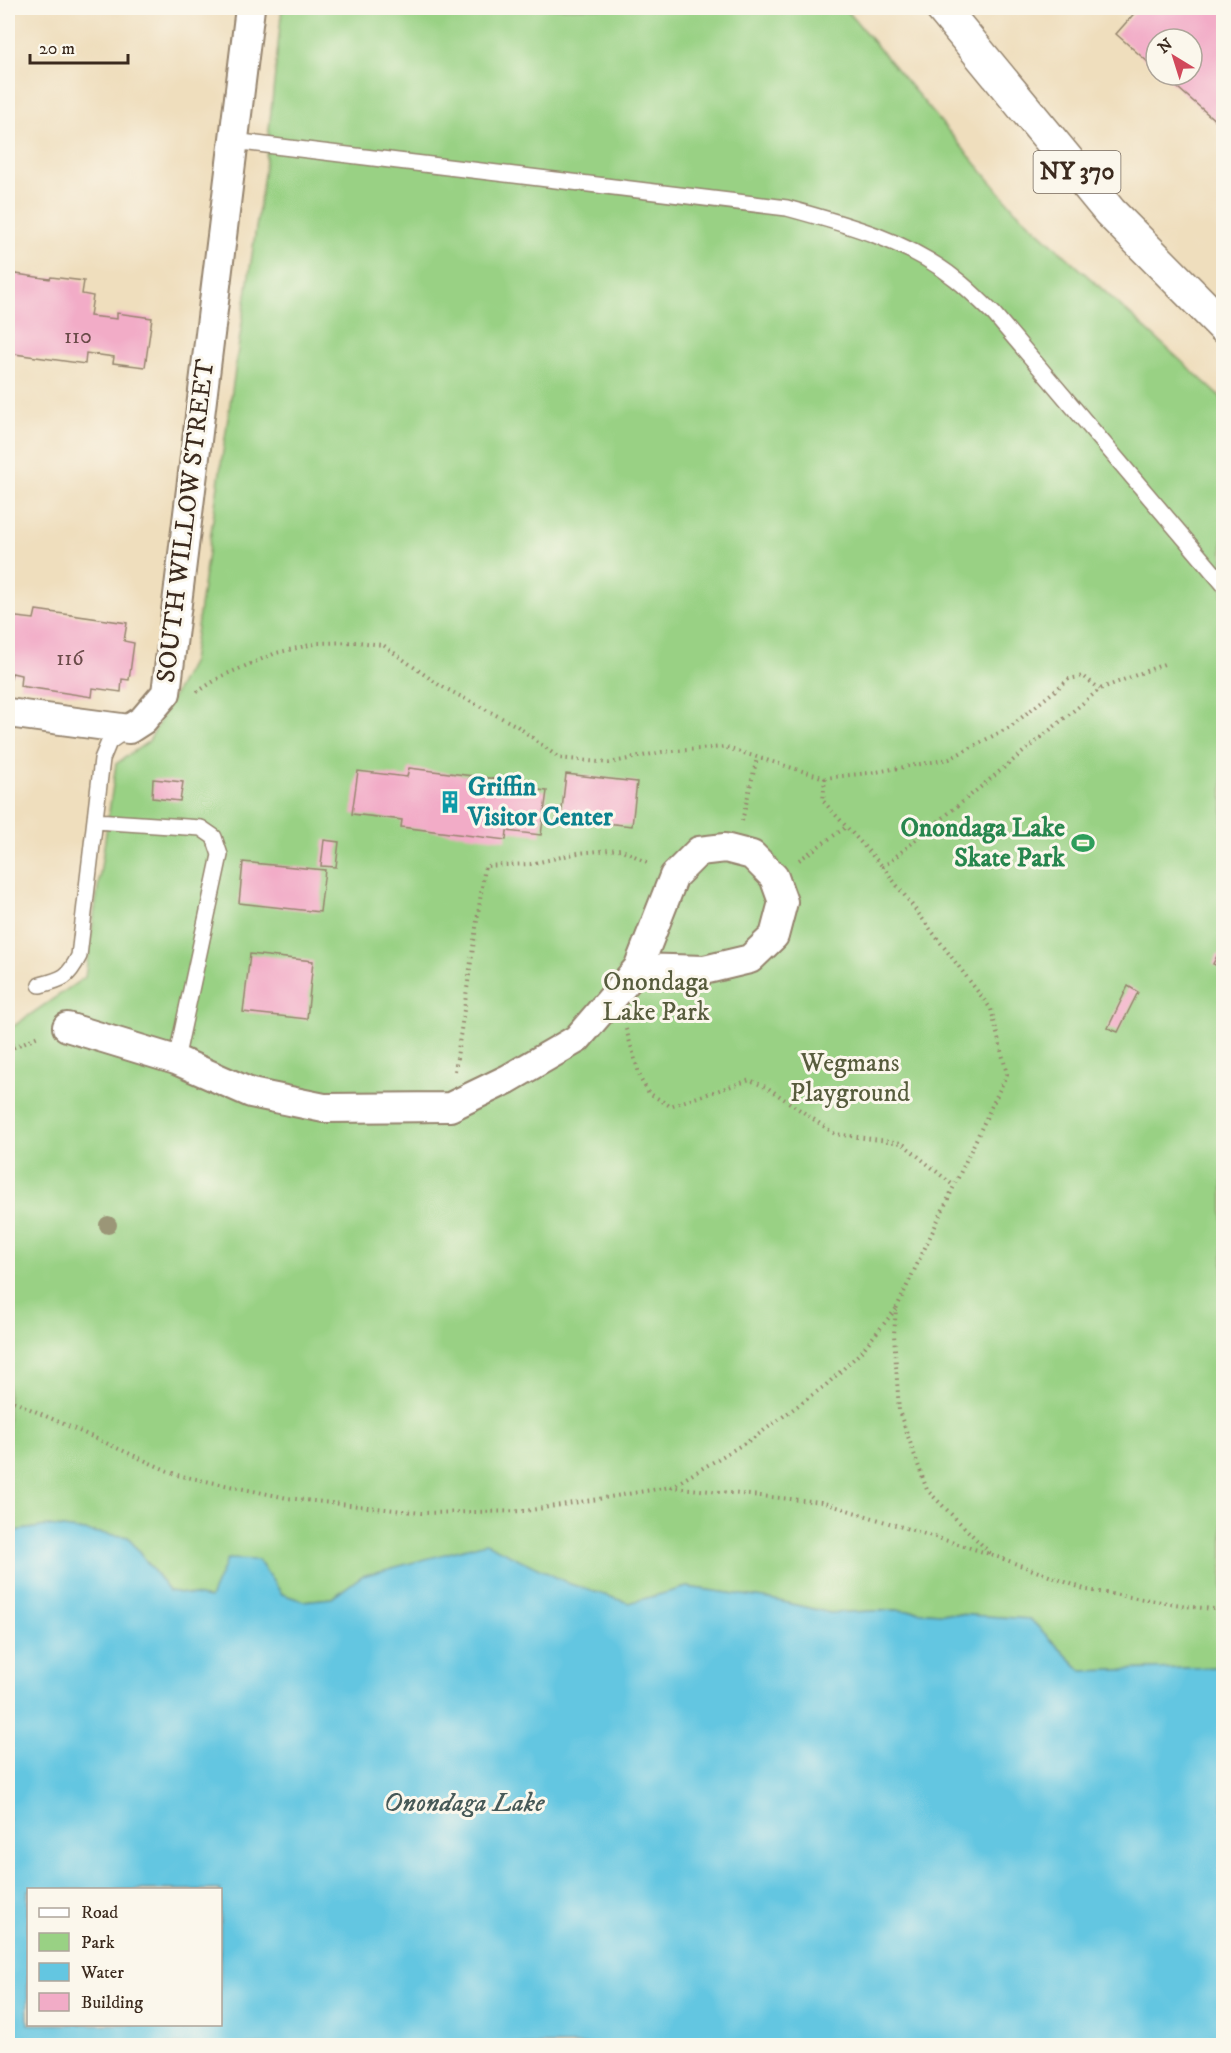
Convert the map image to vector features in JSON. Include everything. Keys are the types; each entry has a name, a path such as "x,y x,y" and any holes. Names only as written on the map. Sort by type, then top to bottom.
{"main road":[{"name":"NY 370","path":"942,8 1110,212 1224,327"}],"street":[{"name":"SOUTH WILLOW STREET","path":"129,729 143,720 166,693 250,8"},
{"path":"8,713 129,729"},
{"path":"68,1027 176,1060 251,1093 324,1108 450,1107 508,1079 577,1039 638,968 674,876 699,851 725,848 752,855 774,877 783,902 774,936 750,959 704,970 638,968"}],"lane":[{"path":"233,141 788,208 849,225 911,251 956,279 994,314 1224,585"},
{"name":"SOUTH WILLOW STREET","path":"39,985 64,979 73,969 79,956 102,759 109,742 129,729"},
{"path":"95,821 201,828 214,837 220,855 176,1060"}],"path":[{"path":"154,706 189,698 222,676 276,653 318,643 358,642 383,645 439,685 517,726 559,758 609,763 662,752 723,747 825,777 876,772 950,759 1010,727 1069,679 1083,676 1100,689"},
{"path":"883,867 1100,689 1164,664"},
{"path":"735,850 757,758"},
{"path":"670,1487 755,1437 826,1385 860,1353 896,1309 1007,1074 991,1009 883,867 823,801 825,777"},
{"path":"774,877 846,827"},
{"path":"450,1107 485,866 531,864 578,853 620,849 674,876"},
{"path":"603,1009 624,1025 641,1080 650,1093 670,1106 750,1080 768,1088 835,1134 902,1143 954,1186"},
{"path":"8,1039 14,1047"},
{"path":"896,1309 894,1334 899,1411 927,1490 990,1554"},
{"path":"8,1399 177,1475 287,1498 421,1513 525,1511 670,1487 821,1502 990,1554 1087,1590 1224,1610"}],"green space":[{"name":"Onondaga Lake Park","path":"282,8 845,8 1014,209 1223,399 1223,1667 1082,1671 1030,1619 895,1610 830,1613 770,1599 687,1587 629,1603 570,1584 362,1576 333,1598 302,1601 282,1594 258,1560 210,1598 169,1591 128,1537 48,1526 8,1532 8,1030 85,977 116,764 149,741 192,661 265,167"}],"water":[{"name":"Onondaga Lake","path":"48,1526 128,1537 169,1591 210,1598 227,1559 258,1560 282,1594 303,1601 332,1598 362,1576 486,1543 570,1584 629,1603 687,1587 770,1599 830,1613 895,1610 1030,1619 1082,1671 1223,1667 1223,2045 8,2045 8,1532"}],"building":[{"path":"1139,8 1224,8 1224,128 1177,87 1204,87 1204,27 1144,27 1144,58 1116,34"},
{"path":"16,274 84,281 82,294 93,296 90,316 117,319 117,313 152,318 145,367 113,363 114,357 86,353 85,364 8,353 8,281"},
{"path":"36,610 127,623 124,641 134,643 129,680 122,679 121,692 93,688 92,697 20,686 21,675 12,673 10,682 8,682 8,616 34,619"},
{"name":"Griffin Visitor Center","path":"409,768 513,781 513,787 547,791 541,835 507,831 506,840 401,827 402,820 352,814 358,771 407,777"},
{"path":"566,774 637,782 632,826 561,818"},
{"path":"153,779 183,782 180,801 152,798"},
{"path":"324,840 339,842 336,867 321,866"},
{"path":"243,862 325,870 320,912 239,903"},
{"path":"250,954 313,961 307,1019 243,1012"},
{"path":"1218,954 1224,957 1224,969 1213,964"},
{"path":"1128,986 1138,992 1118,1032 1108,1028"}],"place":[{"name":"Griffin Visitor Center","path":"450,802"},
{"name":"Onondaga Lake Skate Park","path":"1083,843"}],"park label":[{"name":"Wegmans Playground","path":"850,1078"}]}
